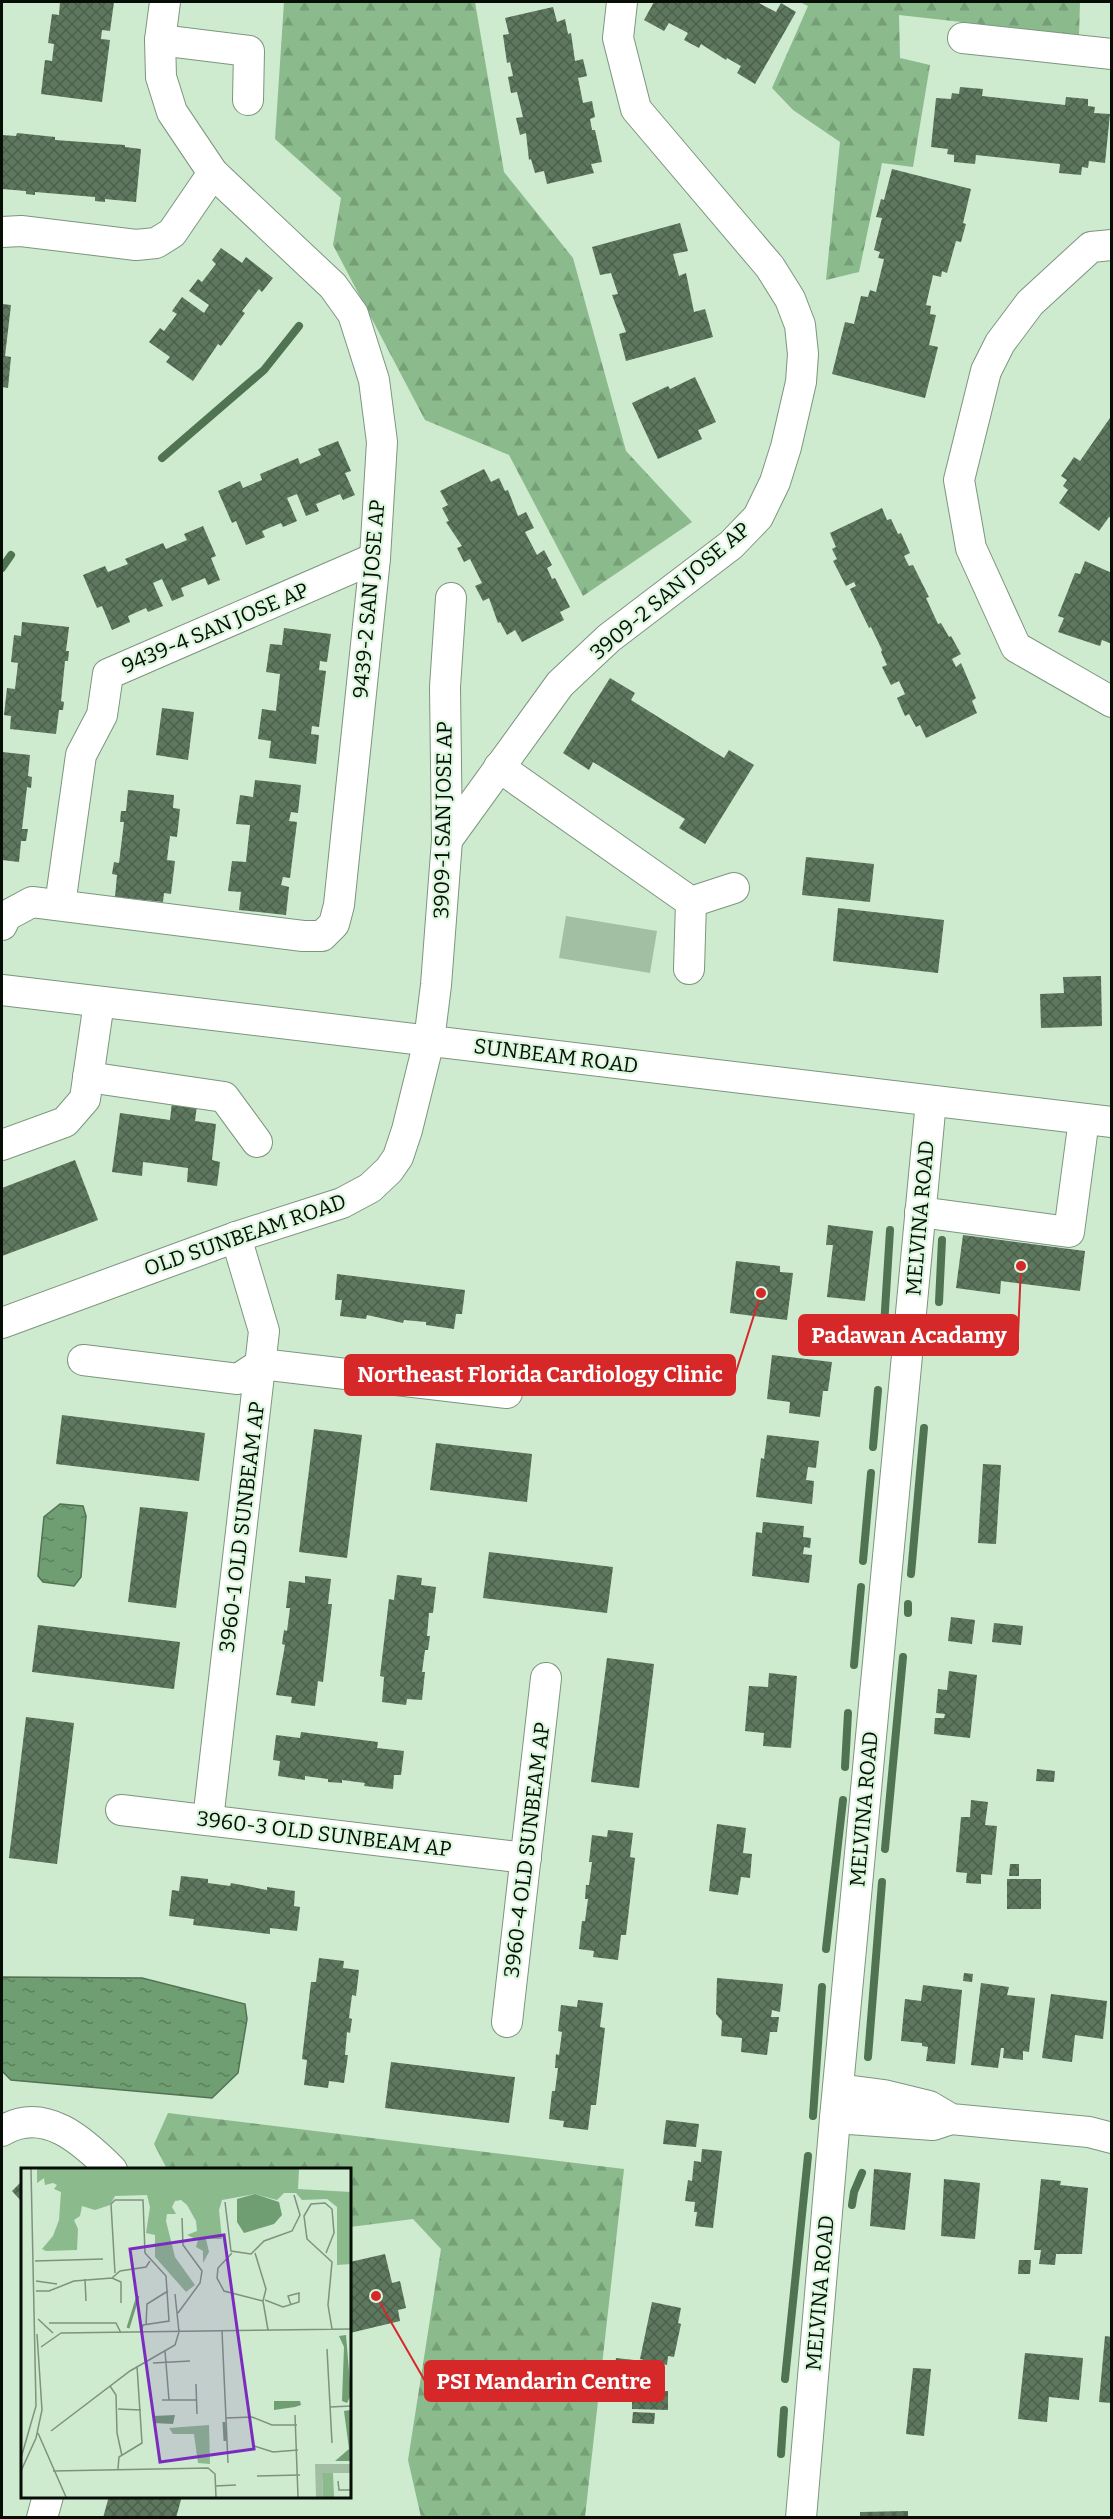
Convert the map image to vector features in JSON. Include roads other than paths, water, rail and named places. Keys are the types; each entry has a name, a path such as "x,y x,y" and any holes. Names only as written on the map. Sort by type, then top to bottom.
{"street":[{"name":"9439-2 SAN JOSE AP","path":"2,925 6,916 32,902 303,936 322,936 334,924 339,905 375,558 382,442 374,380 353,314 333,286 213,172 172,112 161,77 160,40 165,2"},
{"name":"3909-2 SAN JOSE AP","path":"447,840 560,684 609,638 731,545 758,517 775,482 786,447 801,382 803,354 800,325 790,299 770,267 636,109 618,38 622,2"},
{"path":"963,38 1112,54"},
{"path":"160,40 249,51 248,100"},
{"path":"2,232 21,231 136,245 156,243 172,233 213,172"},
{"path":"1112,245 1091,247 1030,303 1000,343 986,371 959,480 971,548 1016,646 1112,702"},
{"name":"9439-4 SAN JOSE AP","path":"60,905 81,755 102,715 108,674 375,558"},
{"name":"3909-1 SAN JOSE AP","path":"429,1041 436,986 447,840 445,687 451,598"},
{"path":"500,768 691,902"},
{"path":"691,902 734,888"},
{"path":"689,969 691,902"},
{"name":"SUNBEAM ROAD","path":"2,990 1098,1120"},
{"path":"2,1145 65,1122 85,1099 99,1002"},
{"name":"OLD SUNBEAM ROAD","path":"2,1323 236,1237 342,1203 370,1188 389,1170 398,1157 429,1041"},
{"path":"88,1077 224,1097 257,1142"},
{"name":"MELVINA ROAD","path":"801,2517 836,2103 931,1101"},
{"path":"920,1212 1069,1232 1098,1120"},
{"name":"3960-1 OLD SUNBEAM AP","path":"208,1820 264,1331 236,1237"},
{"path":"83,1360 238,1379 261,1364 507,1393"},
{"name":"3960-4 OLD SUNBEAM AP","path":"507,2022 546,1678"},
{"name":"3960-3 OLD SUNBEAM AP","path":"121,1810 526,1858"},
{"path":"836,2103 884,2095 929,2106 951,2119 1089,2132 1112,2138"},
{"path":"2,2131 31,2122 58,2127 92,2150 111,2168"},
{"path":"42,2517 47,2498"}],"water":[{"path":"60,1504 83,1506 86,1516 81,1577 74,1586 43,1582 38,1576 44,1517"},
{"path":"2,1977 142,1978 245,2004 247,2019 238,2073 212,2098 11,2080 2,2071"}],"waterway":[{"path":"162,458 264,370 299,326"},
{"path":"2,568 11,555"},
{"path":"884,1326 890,1230"},
{"path":"939,1302 942,1240"},
{"path":"934,1351 935,1336"},
{"path":"873,1447 878,1390"},
{"path":"911,1574 924,1428"},
{"path":"863,1561 871,1473"},
{"path":"854,1665 861,1587"},
{"path":"908,1604 908,1613"},
{"path":"885,1849 903,1657"},
{"path":"845,1767 848,1713"},
{"path":"826,1949 843,1800"},
{"path":"868,2057 882,1882"},
{"path":"813,2116 822,1987"},
{"path":"785,2379 808,2156"},
{"path":"852,2205 854,2192 862,2173"},
{"path":"781,2454 784,2410"}],"place":[{"name":"Padawan Acadamy","path":"1021,1266"},
{"name":"Northeast Florida Cardiology Clinic","path":"761,1293"},
{"name":"PSI Mandarin Centre","path":"376,2296"}]}
